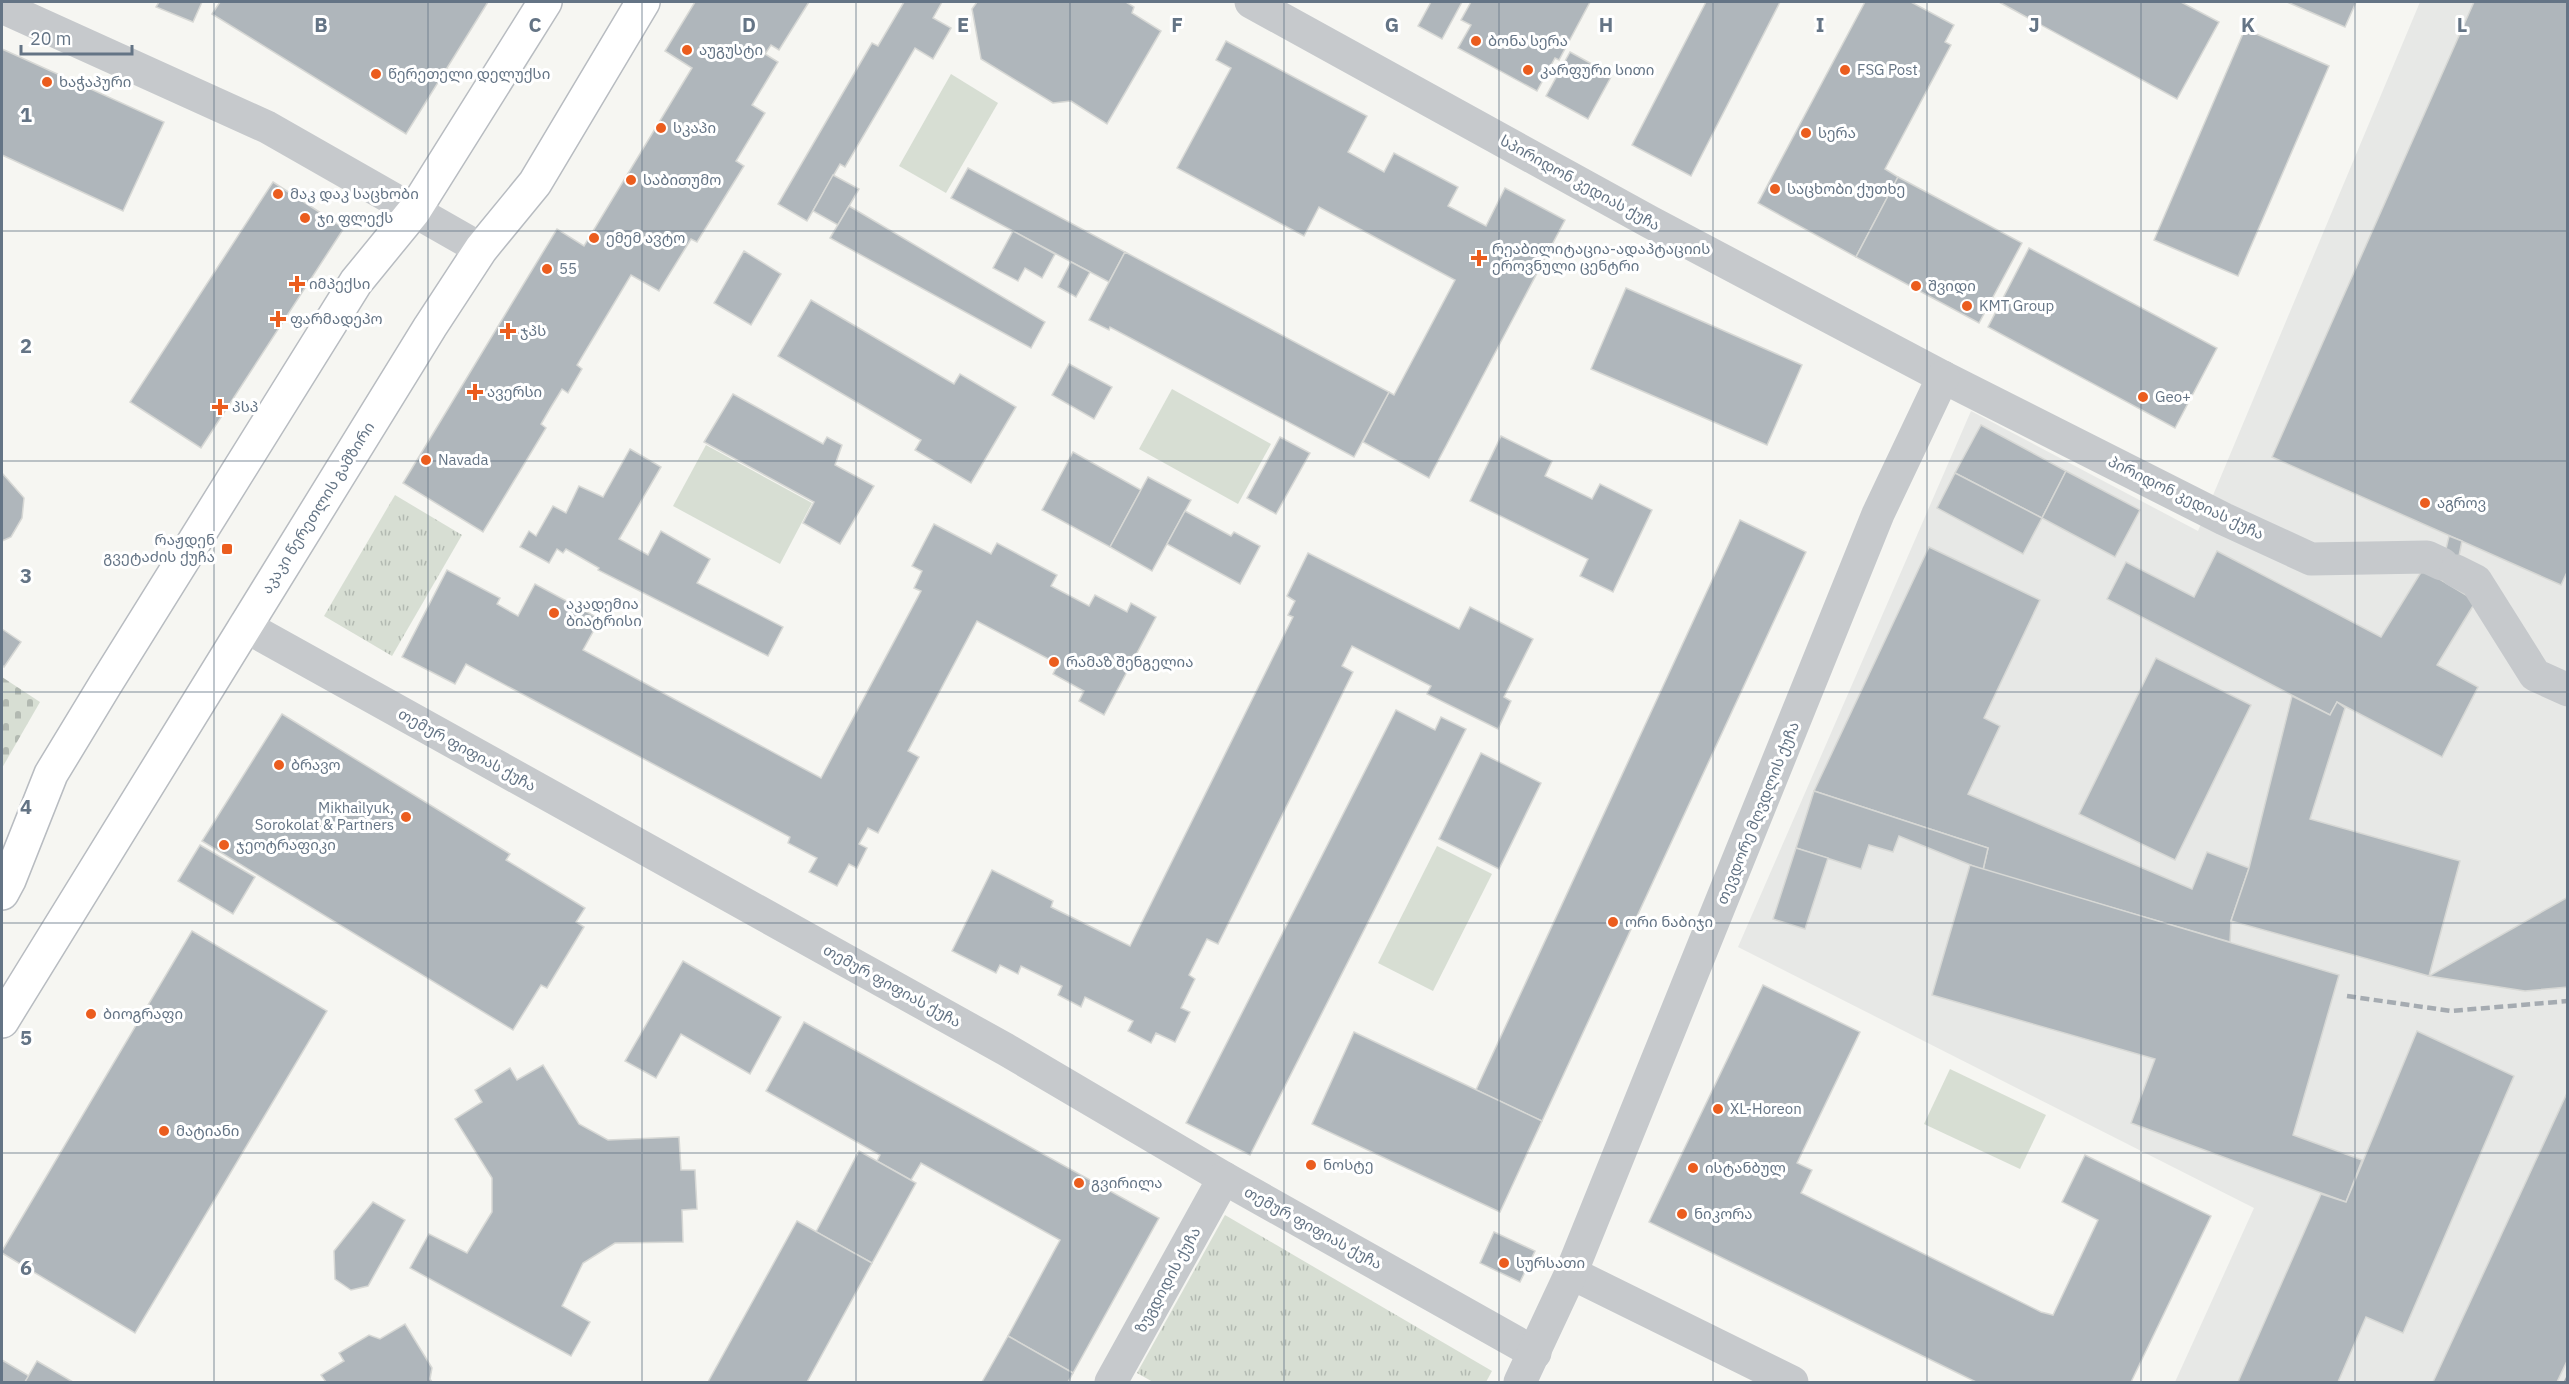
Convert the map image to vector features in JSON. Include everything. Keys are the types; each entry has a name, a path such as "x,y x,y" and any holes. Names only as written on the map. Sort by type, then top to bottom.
{"main road":[{"path":"2,893 51,774 105,685 356,282 414,212 544,2"},
{"name":"აკაკი წერეთლის გამზირი","path":"2,1021 481,249 534,183 643,2"}],"street":[{"name":"სპირიდონ კედიას ქუჩა","path":"1251,2 1650,222 1943,377"},
{"path":"2,7 267,127 481,249"},
{"name":"პირიდონ კედიას ქუჩა","path":"1943,377 2224,519 2311,559 2427,557 2449,567 2476,581 2535,675 2568,690"},
{"name":"თევდორე მღვდლის ქუჩა","path":"1520,1383 1571,1273 1878,514 1943,377"},
{"name":"თემურ ფიფიას ქუჩა","path":"245,626 1005,1049 1224,1178 1535,1353"},
{"name":"ზუგდიდის ქუჩა","path":"1111,1383 1224,1178"},
{"path":"1571,1273 1792,1383"}],"shaded area":[{"path":"2420,2 2567,2 2567,1382 2175,1382 2254,1208 1738,947 1971,411 2198,531"}],"green space":[{"path":"951,74 998,103 946,193 899,166"},
{"path":"1172,389 1271,444 1238,504 1139,449"},
{"path":"706,445 812,503 780,564 673,506"},
{"path":"395,495 462,535 392,656 324,616"},
{"path":"2,677 40,702 2,768"},
{"path":"1437,846 1492,874 1433,991 1378,963"},
{"path":"1950,1069 2046,1115 2020,1169 1924,1124"},
{"path":"1225,1215 1492,1371 1486,1382 1153,1382 1137,1373"}],"building":[{"path":"159,2 202,2 193,22 156,7"},
{"name":"წერეთელი დელუქსი","path":"220,2 488,2 406,134 212,14"},
{"path":"695,2 809,2 779,50 771,45 765,54 778,62 752,105 765,113 736,161 744,166 697,242 691,239 659,291 631,275 577,365 582,369 568,393 562,389 551,407 541,424 546,428 483,532 403,483 557,229 584,246 692,68 665,51"},
{"path":"904,2 942,2 933,18 951,28 933,59 915,48 845,167 840,164 807,221 778,204 872,43 878,46"},
{"path":"977,2 1126,2 1134,7 1132,13 1161,31 1107,124 1071,101 1053,103 981,59 972,9"},
{"path":"1431,2 1462,2 1442,39 1418,26"},
{"path":"1471,2 1590,2 1559,60 1555,58 1537,91 1458,48 1471,25 1461,20"},
{"path":"1706,2 1780,2 1691,176 1632,145"},
{"path":"1865,2 1911,2 1954,25 1945,42 1951,45 1885,169 1898,177 1856,257 1758,203"},
{"path":"1999,2 2181,2 2219,22 2177,99"},
{"path":"2287,2 2356,2 2345,27"},
{"path":"2474,2 2568,2 2568,570 2561,585 2272,457"},
{"path":"2245,29 2329,66 2238,276 2154,240"},
{"name":"რეაბილიტაცია-ადაპტაციის ეროვნული ცენტრი","path":"1226,41 1367,116 1348,152 1384,172 1394,153 1458,187 1448,206 1486,226 1505,188 1565,220 1429,478 1363,442 1389,392 1394,395 1455,280 1319,207 1304,236 1177,168 1231,68 1216,60"},
{"path":"2,49 164,122 123,211 2,155"},
{"path":"1570,52 1612,75 1588,119 1546,96"},
{"path":"968,168 1125,252 1109,282 951,198"},
{"path":"833,175 859,189 838,225 813,211"},
{"path":"1898,177 2022,243 1979,323 1856,257"},
{"path":"273,182 344,228 201,448 130,402"},
{"path":"849,206 1045,322 1031,348 830,238"},
{"path":"1013,231 1055,254 1042,278 1025,268 1018,281 993,268"},
{"path":"2029,248 2217,348 2175,428 1988,327"},
{"path":"744,251 781,274 751,325 714,303"},
{"path":"1125,252 1389,392 1354,457 1110,327 1109,330 1089,320"},
{"path":"1071,262 1090,272 1076,297 1058,287"},
{"path":"1626,288 1802,365 1767,445 1591,369"},
{"path":"811,300 954,384 960,374 1016,407 971,483 915,450 921,440 778,356"},
{"path":"1069,364 1112,387 1094,419 1052,395"},
{"path":"733,394 823,444 827,437 842,445 835,465 874,486 840,544 803,523 814,502 704,442"},
{"path":"1981,425 2066,471 2042,518 1955,473"},
{"path":"1501,436 1552,461 1545,476 1592,499 1600,484 1652,510 1613,592 1580,576 1588,559 1470,501"},
{"path":"1280,437 1310,453 1276,514 1247,498"},
{"path":"630,449 661,467 619,539 648,555 661,531 710,559 697,583 783,627 768,656 598,570 599,568 566,549 563,553 557,549 549,563 520,547 529,531 536,536 553,506 566,513 579,486 603,497"},
{"path":"1073,452 1141,490 1110,547 1042,510"},
{"path":"2066,471 2140,510 2115,557 2042,518"},
{"path":"2,473 24,498 22,518 11,537 2,541"},
{"path":"1955,473 2042,518 2023,554 1937,508"},
{"path":"1148,477 1191,500 1152,571 1110,547"},
{"path":"1185,511 1231,536 1234,532 1260,546 1240,584 1167,544"},
{"path":"1740,520 1806,552 1542,1121 1476,1090"},
{"path":"934,524 991,554 997,543 1057,575 1051,586 1089,606 1095,595 1127,612 1131,603 1156,617 1104,715 1079,701 1084,691 1053,674 1058,664 977,621 908,751 919,757 878,833 868,828 859,844 867,848 857,868 849,864 837,886 809,872 817,858 788,843 790,837 466,664 455,684 402,657 447,570 500,598 497,604 518,616 535,584 600,619 583,650 821,778 921,591 914,588 922,571 912,566"},
{"path":"2449,536 2462,541 2453,586 2439,579"},
{"path":"1929,547 2040,600 1984,718 2000,726 1968,794 2192,889 2207,852 2249,868 2231,921 2230,942 1983,870 1988,848 1814,791"},
{"path":"2217,551 2381,637 2423,569 2476,601 2437,665 2478,687 2442,757 2337,702 2330,715 2107,599 2126,562 2194,597"},
{"path":"1308,553 1459,629 1470,607 1533,639 1504,697 1511,701 1498,729 1427,694 1431,686 1352,646 1342,666 1353,672 1316,747 1218,944 1207,939 1189,975 1195,979 1181,1008 1190,1012 1175,1042 1156,1033 1151,1043 1128,1031 1133,1021 1085,997 1081,1007 1058,995 1062,986 1021,966 1018,974 1000,965 996,973 952,951 992,870 1053,901 1051,907 1130,946 1293,617 1288,615 1295,601 1287,596"},
{"path":"2,629 21,642 4,667 2,665"},
{"path":"2156,658 2251,705 2175,860 2079,814"},
{"path":"2292,696 2330,715 2337,702 2345,708 2310,819 2460,861 2429,976 2231,921 2249,868"},
{"path":"1396,710 1435,730 1441,717 1466,729 1250,1155 1186,1123"},
{"path":"282,714 510,854 506,860 585,908 576,922 584,927 547,988 541,985 513,1030 202,841"},
{"path":"1481,753 1541,783 1499,869 1439,839"},
{"path":"1814,791 1988,848 1983,870 1899,836 1893,852 1869,845 1861,869 1796,848"},
{"path":"200,845 255,877 233,914 178,881"},
{"path":"1796,848 1828,858 1805,929 1773,919"},
{"path":"1970,865 2339,975 2293,1135 2362,1160 2346,1202 2131,1123 2155,1059 1932,995"},
{"path":"2568,897 2568,987 2525,991 2429,976"},
{"name":"მატიანი","path":"192,931 327,1011 135,1333 2,1251"},
{"path":"683,961 781,1017 750,1074 681,1034 656,1078 625,1061"},
{"path":"1763,985 1860,1032 1797,1163 1812,1170 1801,1193 2041,1312 2053,1315 2098,1220 2062,1202 2085,1155 2211,1216 2131,1382 1976,1382 1649,1222"},
{"path":"804,1022 1159,1218 1073,1373 1008,1336 1060,1240 921,1163 911,1180 877,1161 880,1155 766,1091"},
{"path":"2417,1031 2514,1076 2403,1333 2366,1317 2338,1382 2238,1382 2321,1194 2346,1202"},
{"path":"1354,1032 1542,1121 1500,1212 1312,1124"},
{"path":"543,1065 579,1124 608,1140 679,1137 681,1170 695,1170 697,1209 682,1210 683,1242 615,1243 583,1263 562,1306 590,1322 571,1356 410,1268 429,1234 467,1253 492,1212 492,1178 455,1119 482,1102 475,1090 510,1068 517,1080"},
{"path":"2568,1091 2568,1359 2557,1382 2433,1382"},
{"path":"859,1151 916,1183 872,1263 816,1232"},
{"path":"373,1202 405,1220 368,1286 351,1290 335,1279 334,1251"},
{"path":"797,1221 872,1263 807,1382 708,1382"},
{"path":"1494,1232 1535,1251 1520,1282 1480,1263"},
{"path":"405,1324 432,1368 430,1379 432,1382 326,1382 321,1375 344,1361 339,1353 369,1335 380,1339"},
{"path":"1008,1336 1073,1373 1068,1382 982,1382"},
{"path":"2,1360 29,1376 25,1382 2,1382"},
{"path":"37,1361 73,1382 25,1382"}],"railway":[{"path":"2347,996 2451,1011 2568,1001"},
{"path":"2566,1382 2568,1378"}],"place":[{"name":"ბონა სერა","path":"1476,41"},
{"name":"აუგუსტი","path":"687,50"},
{"name":"კარფური სითი","path":"1528,70"},
{"name":"FSG Post","path":"1845,70"},
{"name":"წერეთელი დელუქსი","path":"376,74"},
{"name":"ხაჭაპური","path":"47,82"},
{"name":"სკაპი","path":"661,128"},
{"name":"სერა","path":"1806,133"},
{"name":"საბითუმო","path":"631,180"},
{"name":"საცხობი ქუთხე","path":"1775,189"},
{"name":"მაკ დაკ საცხობი","path":"278,194"},
{"name":"ჯი ფლექს","path":"305,218"},
{"name":"ემემ ავტო","path":"594,238"},
{"name":"რეაბილიტაცია-ადაპტაციის ეროვნული ცენტრი","path":"1479,258"},
{"name":"55","path":"547,269"},
{"name":"იმპექსი","path":"297,284"},
{"name":"შვიდი","path":"1916,286"},
{"name":"KMT Group","path":"1967,306"},
{"name":"ფარმადეპო","path":"278,319"},
{"name":"ჯპს","path":"508,331"},
{"name":"ავერსი","path":"475,392"},
{"name":"Geo+","path":"2143,397"},
{"name":"პსპ","path":"220,407"},
{"name":"Navada","path":"426,460"},
{"name":"აგროვ","path":"2425,503"},
{"name":"რაჟდენ გვეტაძის ქუჩა","path":"227,549"},
{"name":"აკადემია ბიატრისი","path":"554,613"},
{"name":"რამაზ შენგელია","path":"1054,662"},
{"name":"ბრავო","path":"279,765"},
{"name":"Mikhailyuk, Sorokolat & Partners","path":"406,817"},
{"name":"ჯეოტრაფიკი","path":"224,845"},
{"name":"ორი ნაბიჯი","path":"1613,922"},
{"name":"ბიოგრაფი","path":"91,1014"},
{"name":"XL-Horeon","path":"1718,1109"},
{"name":"მატიანი","path":"164,1131"},
{"name":"ნოსტე","path":"1311,1165"},
{"name":"ისტანბულ","path":"1693,1168"},
{"name":"გვირილა","path":"1079,1183"},
{"name":"ნიკორა","path":"1682,1214"},
{"name":"სურსათი","path":"1504,1263"}]}
